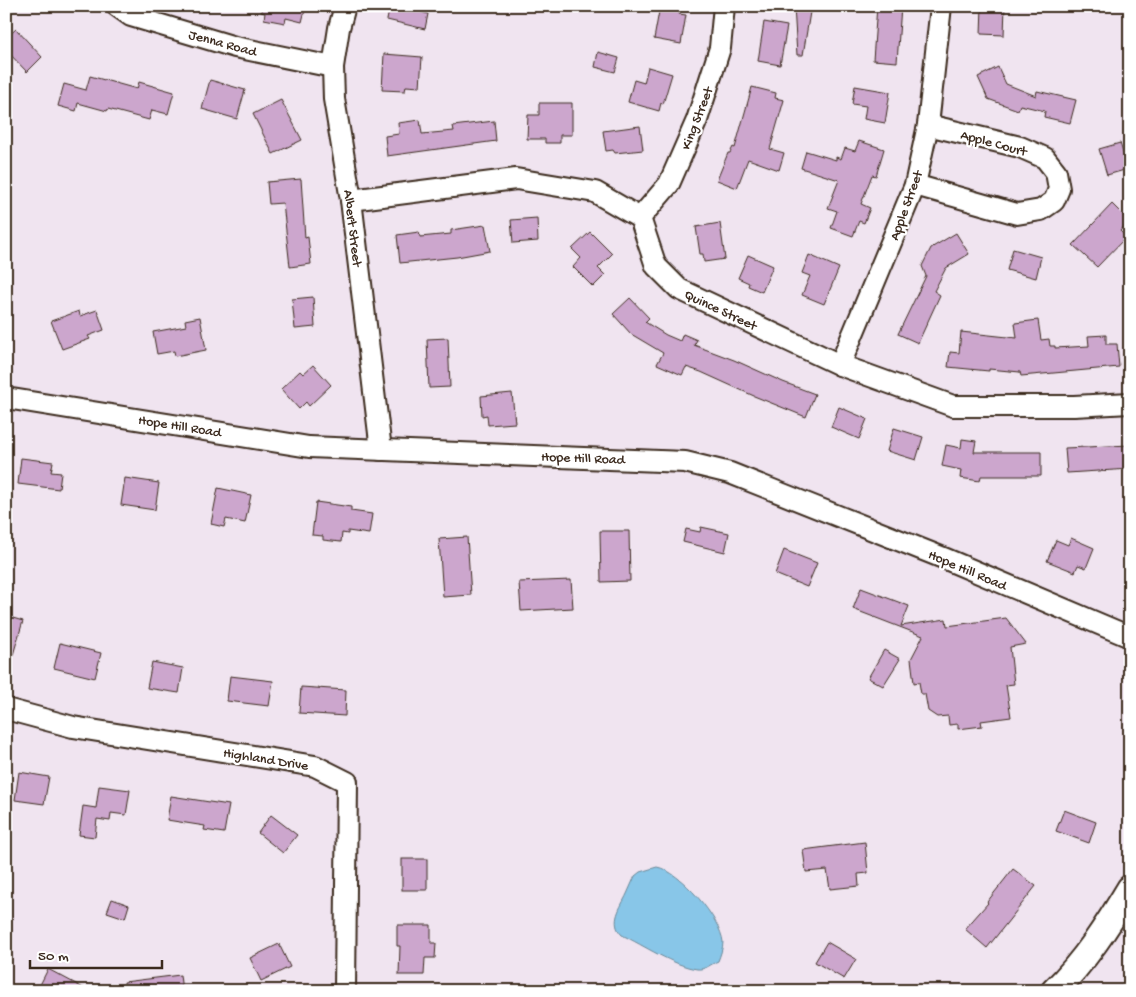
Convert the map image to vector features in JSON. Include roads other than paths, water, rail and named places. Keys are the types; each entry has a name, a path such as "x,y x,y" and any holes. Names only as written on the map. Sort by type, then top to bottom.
{"street":[{"name":"Jenna Road","path":"117,6 131,16 235,47 333,67"},
{"name":"Albert Street","path":"345,6 339,28 333,67 334,99 350,200 381,450"},
{"name":"King Street","path":"640,218 669,184 698,120 720,48 724,6"},
{"name":"Apple Street","path":"840,365 914,185 928,125 941,6"},
{"name":"Apple Court","path":"914,185 1017,214 1041,210 1054,201 1059,189 1056,172 1045,158 1020,147 928,125"},
{"path":"350,200 516,179 595,192 640,218"},
{"name":"Quince Street","path":"640,218 656,266 679,288 840,365 953,406 1074,406 1130,403"},
{"name":"Hope Hill Road","path":"6,398 309,447 685,462 730,473 946,559 1130,637"},
{"name":"Highland Drive","path":"6,709 73,727 315,766 348,782 345,991"},
{"path":"1054,991 1105,929 1130,888"}],"water":[{"path":"657,867 666,870 687,886 698,897 715,921 721,932 723,942 718,961 703,969 688,967 659,955 622,935 618,930 616,925 617,914 635,876 640,872"}]}
